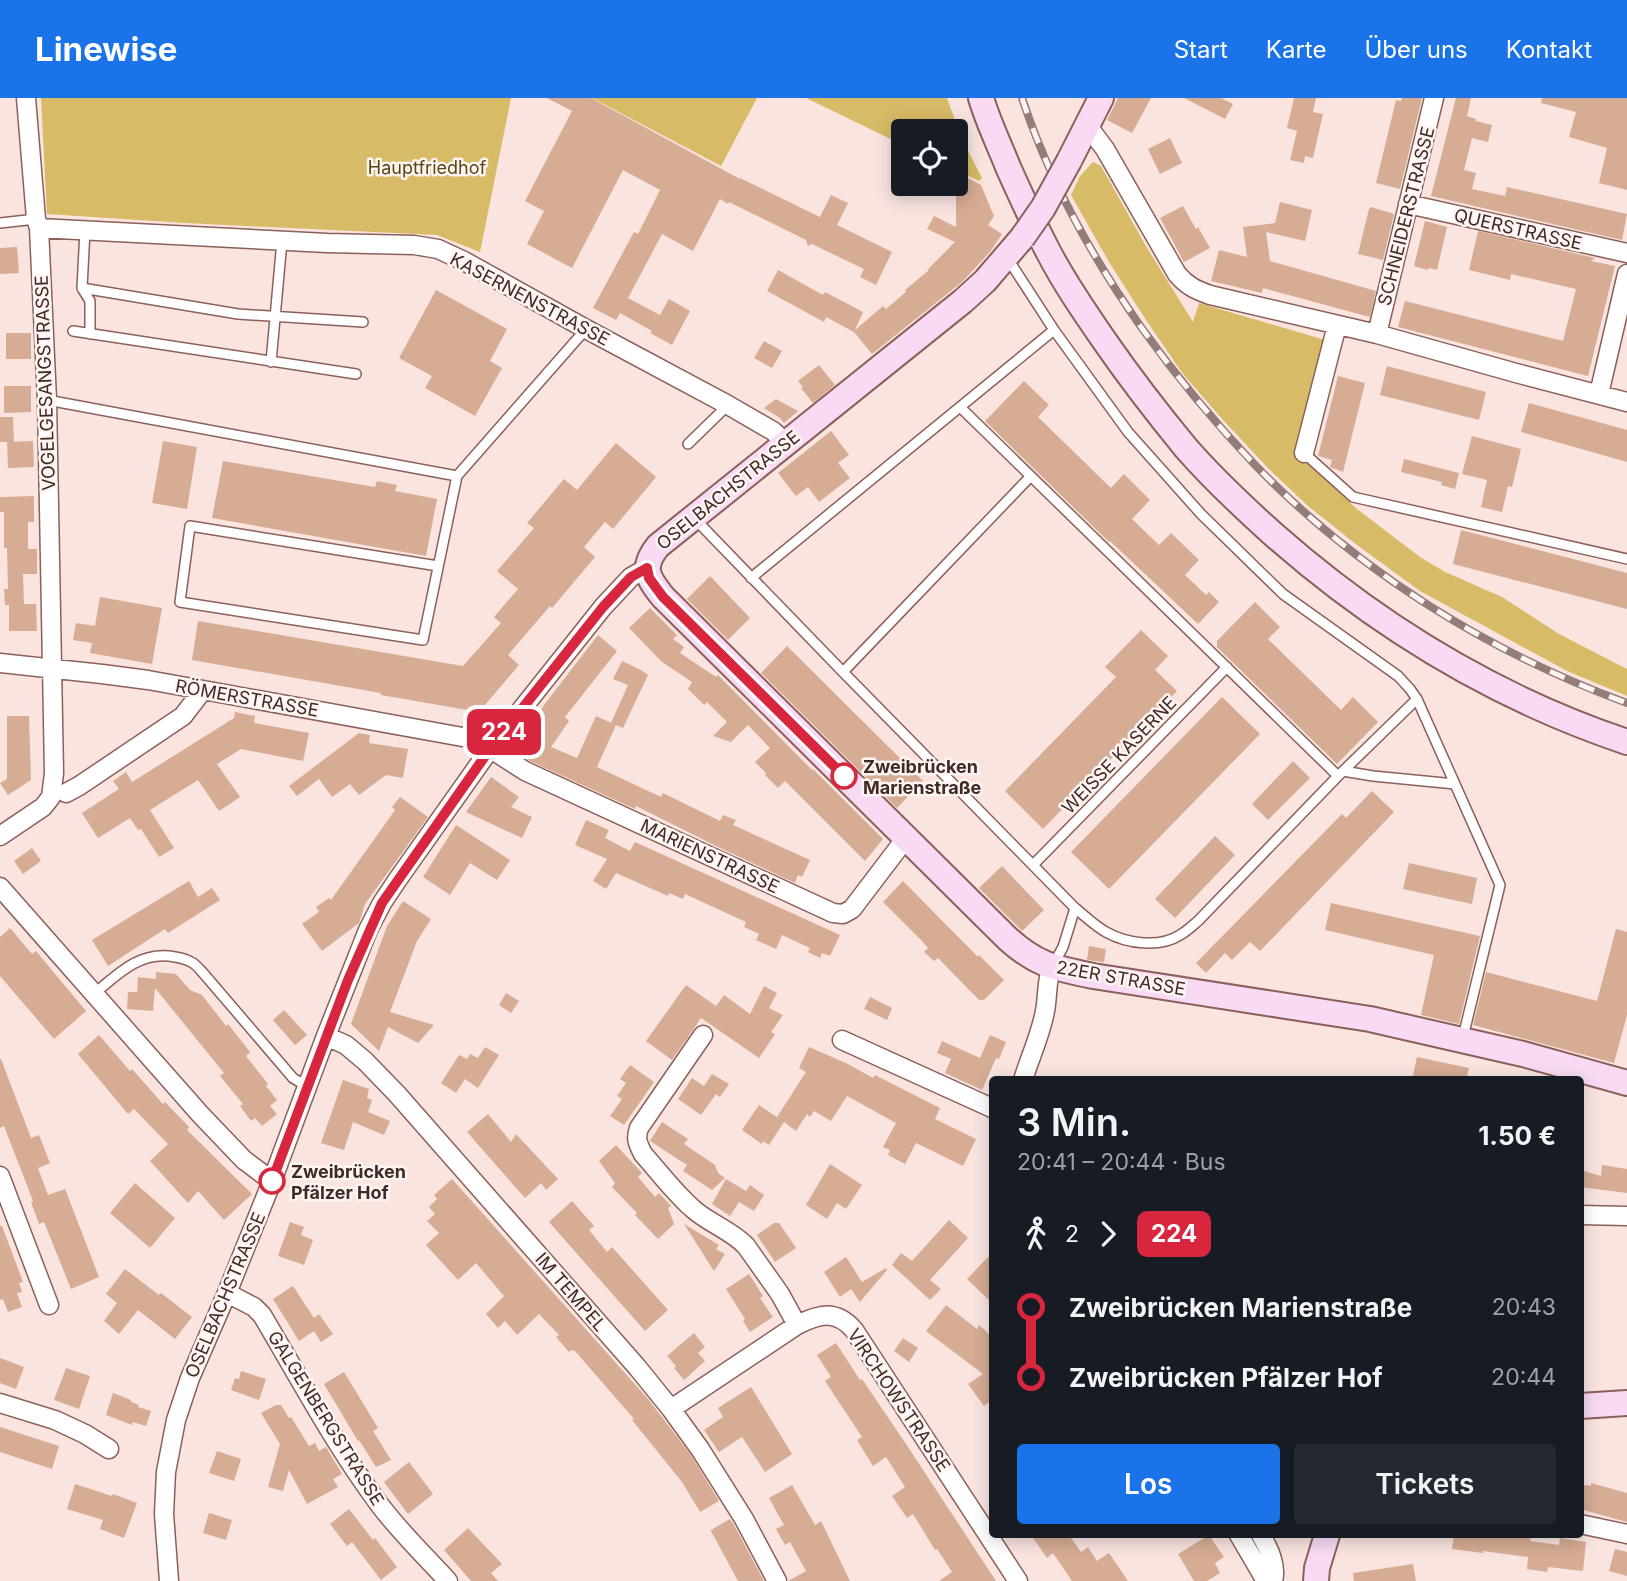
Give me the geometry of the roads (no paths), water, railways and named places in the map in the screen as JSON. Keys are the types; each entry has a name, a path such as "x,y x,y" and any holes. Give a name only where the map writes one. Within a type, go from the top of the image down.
{"street":[{"name":"VOGELGESANGSTRASSE","path":"0,836 37,811 51,797 54,773 47,400 38,223 26,98"},
{"path":"981,98 1022,198 1049,254 1080,305 1129,376 1187,449 1240,505 1302,559 1371,612 1429,650 1546,710 1627,743"},
{"name":"OSELBACHSTRASSE","path":"169,1581 164,1514 166,1472 176,1420 190,1378 272,1181 363,943 382,903 490,749 603,607 631,577 647,568 649,557 658,546 934,325 1007,258 1044,208 1101,98"},
{"name":"SCHNEIDERSTRASSE","path":"1377,334 1434,98"},
{"path":"1087,125 1105,149 1177,274 1193,288 1210,295 1377,334 1627,402"},
{"name":"QUERSTRASSE","path":"1408,204 1627,253"},
{"name":"KASERNENSTRASSE","path":"38,223 85,230 414,245 438,249 728,405 773,431 786,443"},
{"path":"1599,394 1627,274"},
{"path":"1304,453 1337,326"},
{"name":"22ER STRASSE","path":"647,568 649,578 663,597 1008,939 1035,960 1052,967 1093,976 1370,1018 1523,1054 1627,1083"},
{"name":"RÖMERSTRASSE","path":"0,663 102,674 203,690 468,738 490,749"},
{"path":"66,793 183,716 203,690"},
{"name":"MARIENSTRASSE","path":"490,749 525,771 833,913 843,914 852,909 906,838"},
{"path":"0,887 200,1114 244,1160 272,1181"},
{"path":"1024,1076 1046,1008 1048,975 1052,967"},
{"path":"703,1035 639,1128 636,1137 638,1145 691,1208 740,1239 780,1294 797,1325"},
{"name":"IM TEMPEL","path":"326,1037 346,1045 365,1060 637,1367 700,1449 777,1581"},
{"path":"842,1040 989,1107"},
{"path":"0,1176 49,1306"},
{"path":"1584,1215 1627,1216"},
{"name":"GALGENBERGSTRASSE","path":"227,1293 254,1307 262,1315 354,1469 381,1507 448,1581"},
{"name":"VIRCHOWSTRASSE","path":"671,1409 797,1325 821,1314 848,1322 989,1536"},
{"path":"0,1403 55,1420 109,1449"},
{"path":"1584,1406 1627,1403"},
{"path":"1584,1525 1627,1534"},
{"name":"VIRCHOWSTRASSE","path":"990,1538 1018,1581"},
{"path":"1241,1538 1266,1581"},
{"path":"1262,1538 1273,1562 1273,1581"},
{"path":"1316,1581 1326,1538"}],"lane":[{"path":"0,223 38,223"},
{"path":"85,230 82,288 90,301 90,334"},
{"path":"271,362 282,241"},
{"path":"1007,258 1054,330 1128,432 1201,514 1283,594 1398,676 1417,699 1500,885 1463,1040"},
{"path":"82,288 238,314 363,322"},
{"path":"438,566 190,526 180,602 423,640 457,476 586,329"},
{"path":"751,578 1054,330"},
{"path":"73,331 356,374"},
{"path":"47,400 457,476"},
{"path":"688,444 728,405"},
{"path":"960,407 1227,667 1341,773 1455,784"},
{"path":"1304,453 1353,497 1627,559"},
{"path":"843,672 1030,477"},
{"path":"693,517 1075,908 1105,932 1119,939 1157,943 1178,937 1198,921 1341,773 1417,699"},
{"name":"WEISSE KASERNE","path":"1033,865 1227,667"},
{"path":"1052,967 1069,932 1075,908"},
{"path":"95,993 124,969 147,957 165,955 191,962 293,1078 308,1087"}],"railway":[{"path":"1022,98 1045,159 1073,217 1106,273 1168,363 1210,416 1256,466 1338,540 1428,605 1526,660 1627,703"}],"place":[{"name":"Zweibrücken Marienstraße","path":"844,776"},
{"name":"Zweibrücken Pfälzer Hof","path":"272,1181"}],"park label":[{"name":"Hauptfriedhof","path":"427,167"}]}
